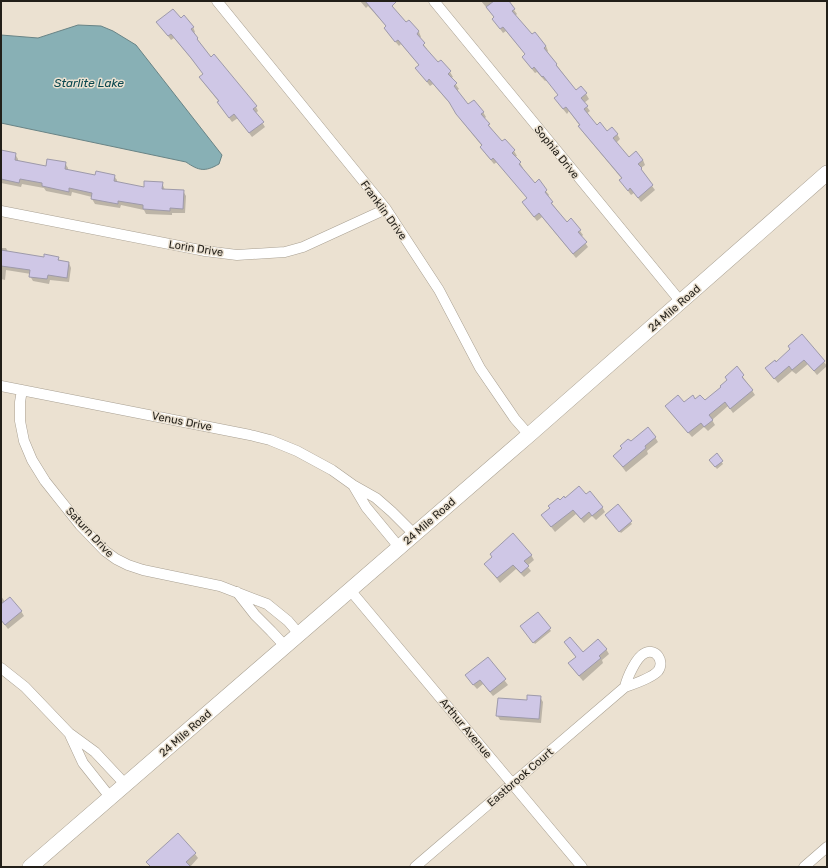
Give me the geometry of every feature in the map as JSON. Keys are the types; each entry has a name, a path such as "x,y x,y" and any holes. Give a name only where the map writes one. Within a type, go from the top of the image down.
{"street":[{"name":"Franklin Drive","path":"217,1 386,209 439,290 480,368 515,419 529,435"},
{"name":"Sophia Drive","path":"434,1 681,302"},
{"name":"24 Mile Road","path":"30,867 529,435 827,173"},
{"name":"Lorin Drive","path":"1,211 205,251 237,255 285,252 302,247 386,209"},
{"name":"Venus Drive","path":"1,386 270,440 297,451 332,470 353,485 376,498 398,517 414,534"},
{"name":"Saturn Drive","path":"22,390 20,402 20,421 24,441 32,460 45,481 80,525 105,551 116,559 143,570 220,586 267,604 288,621 299,634"},
{"name":"Venus Drive","path":"353,485 366,507 399,547"},
{"name":"Arthur Avenue","path":"350,590 582,867"},
{"path":"237,592 255,616 285,646"},
{"path":"1,668 25,687 70,733 96,752 125,784"},
{"name":"Eastbrook Court","path":"415,867 625,687"},
{"path":"70,733 83,763 110,797"},
{"path":"804,867 827,847"}],"water":[{"name":"Starlite Lake","path":"78,25 101,26 113,31 136,45 222,155 219,164 206,169 198,169 186,162 1,123 1,35 38,38"}],"building":[{"path":"365,1 397,1 392,6 406,22 409,20 419,31 417,34 425,43 423,45 438,62 441,60 451,71 448,74 457,83 454,86 468,104 474,100 484,112 481,114 490,124 488,125 502,141 505,139 515,150 512,153 521,162 519,164 535,183 539,179 547,190 545,192 553,202 551,203 567,222 571,218 581,230 578,232 587,242 573,254 539,213 534,217 522,202 527,198 493,158 491,160 480,147 482,145 456,114 449,102 429,79 427,82 415,68 419,65 398,40 395,42 384,28 386,26"},
{"path":"494,1 509,1 515,9 512,11 532,34 535,32 546,46 544,48 557,64 556,65 576,90 581,86 587,93 581,98 588,106 584,109 597,125 600,122 607,131 612,127 618,134 613,138 629,157 636,151 643,160 638,164 653,185 638,198 630,188 628,191 619,180 622,178 578,126 580,125 566,107 563,109 554,98 558,95 543,76 542,77 534,67 532,69 522,57 525,54 503,27 500,29 492,19 494,17 486,7"},
{"path":"173,9 181,18 184,15 194,27 191,29 198,38 197,39 211,57 214,54 257,106 253,109 264,122 249,133 234,114 229,118 217,102 219,101 199,77 203,74 191,58 171,34 168,36 156,22"},
{"path":"1,150 16,153 15,160 46,166 47,159 66,162 65,169 95,175 96,171 115,175 114,181 144,187 144,181 163,182 162,189 184,190 183,209 170,208 170,211 143,209 143,205 118,201 118,204 91,199 92,193 69,188 69,192 42,186 42,183 20,179 19,183 1,179"},
{"path":"1,250 44,257 44,254 59,257 58,260 69,262 67,278 48,275 47,279 29,277 30,270 1,266"},
{"path":"802,334 825,361 814,371 804,360 792,370 789,366 774,379 765,368 775,360 776,362 790,349 788,346"},
{"path":"737,366 744,375 742,377 753,390 730,409 725,402 709,415 713,420 704,427 701,423 688,433 665,406 678,395 684,402 693,395 695,399 700,395 705,400 721,387 720,386 727,380 725,377"},
{"path":"648,427 656,437 645,446 646,448 623,467 613,456 622,448 620,446 628,439 631,441"},
{"path":"717,453 723,461 715,467 709,460"},
{"path":"579,486 586,494 590,491 603,507 592,516 589,512 581,519 573,510 551,527 541,515 550,508 548,506 558,498 560,500 564,496 565,498"},
{"path":"618,504 632,521 619,532 605,515"},
{"path":"513,533 532,555 524,561 529,566 521,573 513,565 497,578 484,564 492,557 490,554"},
{"path":"10,597 22,611 5,625 1,620 1,604"},
{"path":"538,612 551,628 533,643 520,626"},
{"path":"570,637 583,652 598,639 607,649 599,656 601,658 579,676 568,663 576,657 564,642"},
{"path":"488,657 506,679 490,692 480,680 473,685 465,675"},
{"path":"527,695 541,696 539,719 496,716 498,698 527,700"},
{"path":"178,833 196,853 186,862 191,867 151,867 146,862"}]}
